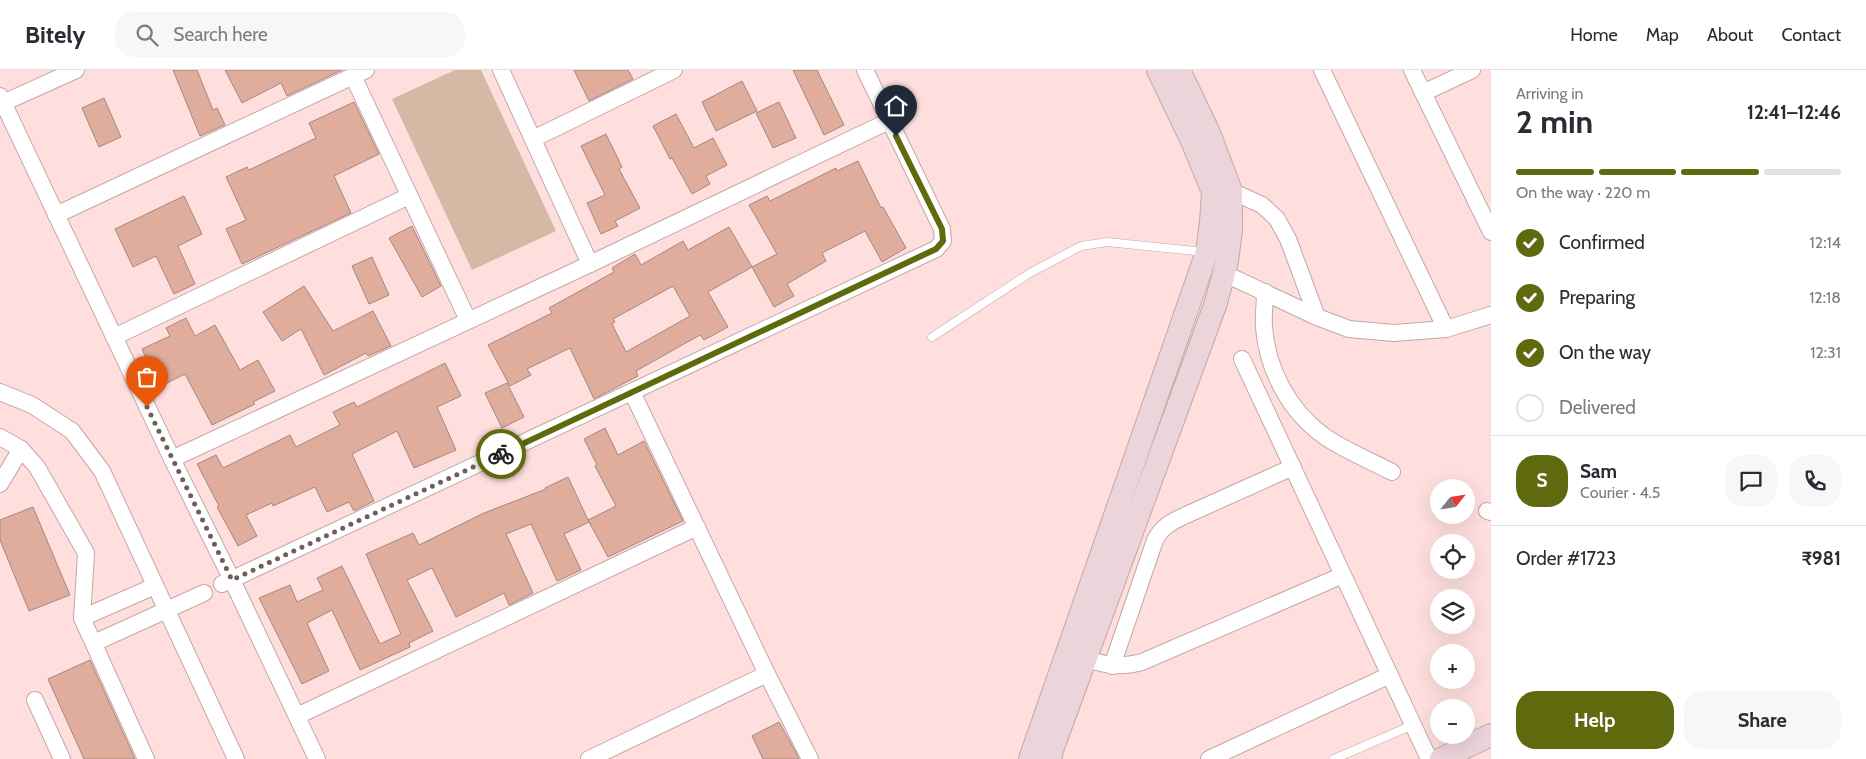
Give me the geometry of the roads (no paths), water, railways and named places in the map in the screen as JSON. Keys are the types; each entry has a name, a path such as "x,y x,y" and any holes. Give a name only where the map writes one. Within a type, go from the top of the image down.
{"street":[{"path":"76,70 2,99 172,459 227,582 297,716 317,759"},
{"path":"501,70 590,264"},
{"path":"533,138 674,70"},
{"path":"227,582 936,249 943,241 942,229 865,70"},
{"path":"1158,70 1192,141 1222,192 1262,205 1277,219 1288,239 1317,317"},
{"path":"1050,759 1216,303 1227,261 1231,231 1222,192 1215,147 1179,70"},
{"path":"1322,70 1446,329"},
{"path":"1412,70 1491,232"},
{"path":"1423,93 1472,70"},
{"path":"56,215 360,73 409,196 468,320"},
{"path":"172,459 590,264 889,121"},
{"path":"1030,759 1207,252 1211,222 1222,192"},
{"path":"114,337 409,196"},
{"path":"1223,273 1317,317 1349,329 1394,333 1446,329 1489,320"},
{"path":"1265,292 1264,327 1270,360 1283,391 1302,418 1324,436 1392,472"},
{"path":"1242,359 1429,759"},
{"path":"0,392 32,405 72,431 102,471 236,759"},
{"path":"632,392 767,674 810,759"},
{"path":"0,436 21,449 36,467 86,553 82,618 146,759"},
{"path":"0,484 21,449"},
{"path":"1112,666 1155,540 1161,530 1184,516 1293,467"},
{"path":"297,716 697,527"},
{"path":"1085,659 1112,666 1128,666 1142,662 1343,575"},
{"path":"82,618 155,586"},
{"path":"94,643 204,593"},
{"path":"589,759 767,674"},
{"path":"1209,759 1390,675"},
{"path":"35,700 62,759"},
{"path":"1441,759 1491,735"}],"lane":[{"path":"932,338 1030,274 1082,246 1107,242 1207,252"},
{"path":"1334,759 1413,725"}]}
